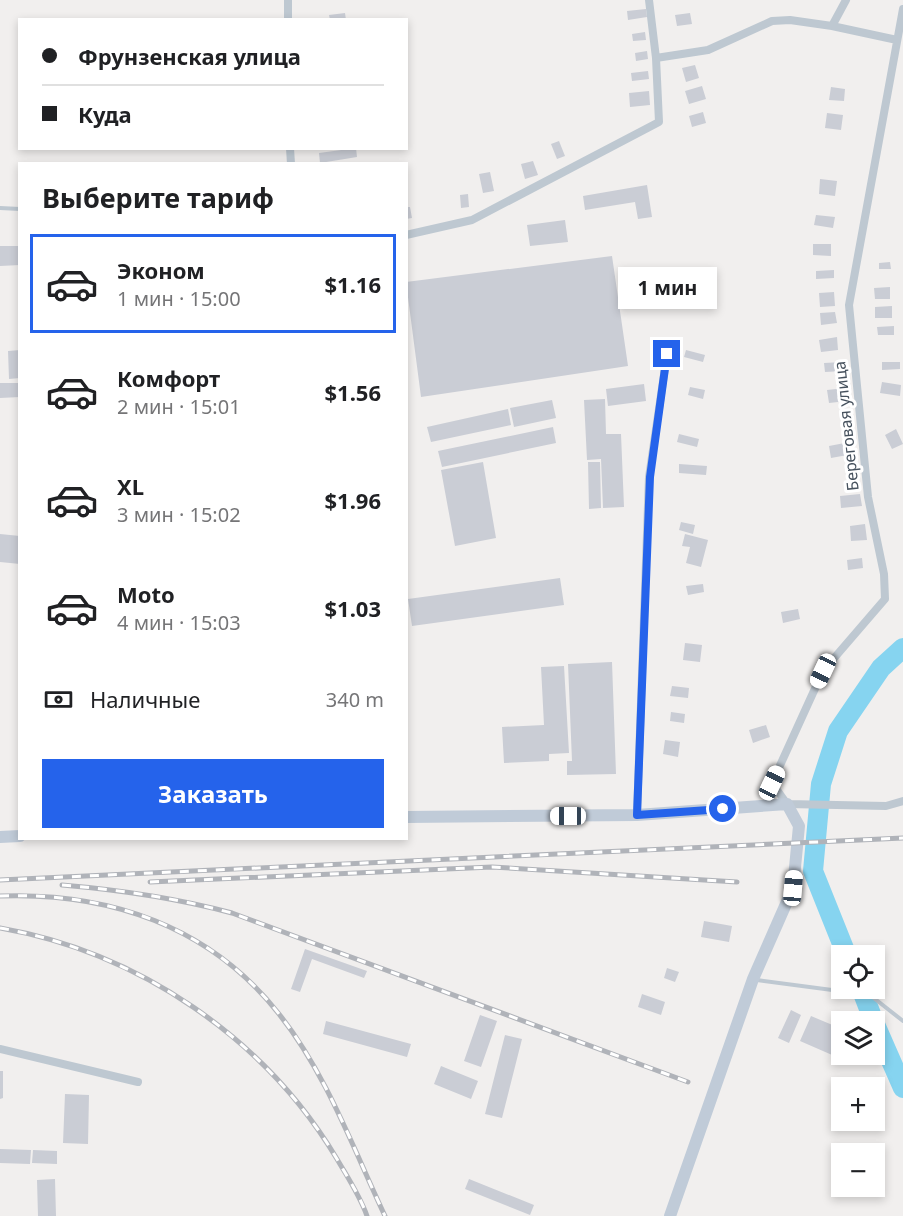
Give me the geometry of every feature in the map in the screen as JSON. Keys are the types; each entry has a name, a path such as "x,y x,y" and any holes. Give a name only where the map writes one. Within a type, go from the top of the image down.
{"street":[{"path":"288,0 288,18"},
{"path":"408,235 472,220 659,122 656,58 649,0"},
{"path":"831,26 846,0"},
{"name":"Береговая улица","path":"787,804 772,783 823,671 885,599 884,574 868,497 849,305 903,9"},
{"path":"656,58 708,50 772,21 790,20 831,26 897,40"},
{"path":"637,815 650,477 667,354"},
{"path":"408,818 637,815 787,804 886,806 903,801"},
{"path":"670,1216 753,979 793,888 799,826 787,804"},
{"path":"0,837 18,836"},
{"path":"0,1049 138,1082"}],"lane":[{"path":"0,208 18,209"},
{"path":"753,979 870,995 903,1021"}],"building":[{"path":"646,9 647,17 628,20 627,11"},
{"path":"345,13 346,18 330,18 329,15"},
{"path":"690,13 692,24 677,26 675,15"},
{"path":"645,32 646,40 633,41 632,34"},
{"path":"647,51 648,59 636,61 635,53"},
{"path":"695,65 699,78 686,82 682,68"},
{"path":"648,71 649,79 632,81 631,73"},
{"path":"702,86 706,99 689,104 685,91"},
{"path":"831,87 845,89 844,101 829,100"},
{"path":"649,91 650,105 630,107 629,93"},
{"path":"703,112 706,123 692,127 689,116"},
{"path":"827,113 843,115 841,130 825,128"},
{"path":"559,141 565,156 557,159 551,144"},
{"path":"356,150 357,157 320,162 319,153"},
{"path":"533,161 538,175 525,179 521,164"},
{"path":"490,172 494,191 483,193 479,174"},
{"path":"820,179 837,181 835,196 819,194"},
{"path":"647,185 652,217 638,219 635,202 585,210 583,196"},
{"path":"468,194 469,207 461,208 460,195"},
{"path":"408,207 410,207 412,218 408,219"},
{"path":"816,215 835,217 833,228 814,225"},
{"path":"565,220 568,242 530,246 527,225"},
{"path":"813,244 831,244 831,256 813,255"},
{"path":"0,246 18,246 18,265 0,266"},
{"path":"612,256 628,366 421,397 408,282"},
{"path":"890,262 891,269 879,269 879,263"},
{"path":"834,270 834,278 816,279 816,271"},
{"path":"890,287 890,299 875,299 874,288"},
{"path":"834,292 835,306 820,307 819,293"},
{"path":"892,306 892,318 875,318 875,307"},
{"path":"835,312 837,323 821,325 820,313"},
{"path":"894,326 894,335 878,335 877,327"},
{"path":"837,337 838,350 821,352 819,340"},
{"path":"18,350 18,378 9,379 8,351"},
{"path":"686,350 705,355 703,362 684,357"},
{"path":"843,362 843,371 825,372 824,363"},
{"path":"882,362 900,362 900,369 882,370"},
{"path":"882,382 901,385 900,396 880,393"},
{"path":"0,383 18,383 18,397 0,398"},
{"path":"644,384 646,401 608,406 606,389"},
{"path":"690,387 705,390 703,399 688,395"},
{"path":"846,388 847,401 829,403 827,390"},
{"path":"605,399 606,434 621,434 624,507 603,508 601,459 587,460 584,400"},
{"path":"552,400 556,418 514,427 510,408"},
{"path":"508,409 511,425 431,442 427,427"},
{"path":"553,427 556,443 442,467 438,451"},
{"path":"896,429 903,444 892,449 885,435"},
{"path":"679,434 699,439 697,447 677,442"},
{"path":"850,442 853,454 831,458 829,446"},
{"path":"483,462 496,538 455,546 441,470"},
{"path":"588,462 600,462 601,508 589,509"},
{"path":"679,464 707,466 706,475 679,473"},
{"path":"860,494 862,506 841,508 840,496"},
{"path":"681,522 695,525 693,534 679,530"},
{"path":"865,524 867,540 851,541 850,526"},
{"path":"0,534 18,536 18,564 0,562"},
{"path":"685,534 708,540 701,567 686,563 690,547 682,546"},
{"path":"862,558 863,568 848,570 847,560"},
{"path":"560,578 564,605 412,626 408,599"},
{"path":"703,584 704,592 688,595 686,586"},
{"path":"798,609 800,619 783,623 781,612"},
{"path":"685,643 702,645 700,662 683,660"},
{"path":"612,662 616,774 567,775 567,761 572,761 568,664"},
{"path":"564,666 569,753 549,754 549,761 504,763 502,727 544,725 541,667"},
{"path":"672,686 689,688 688,698 670,696"},
{"path":"671,712 685,714 684,723 670,721"},
{"path":"766,725 770,737 753,743 749,730"},
{"path":"665,740 680,742 678,757 663,754"},
{"path":"704,921 732,926 729,942 701,937"},
{"path":"305,949 367,971 364,978 312,959 300,992 291,989"},
{"path":"667,968 679,972 675,982 664,978"},
{"path":"642,994 665,1002 661,1015 638,1007"},
{"path":"791,1010 801,1015 789,1043 778,1038"},
{"path":"480,1015 497,1021 481,1067 464,1061"},
{"path":"811,1016 831,1024 831,1055 800,1041"},
{"path":"326,1021 411,1044 407,1057 323,1034"},
{"path":"505,1035 522,1039 502,1118 485,1114"},
{"path":"441,1066 478,1081 471,1099 434,1084"},
{"path":"0,1071 3,1071 3,1098 0,1099"},
{"path":"65,1094 89,1095 88,1144 63,1143"},
{"path":"0,1149 31,1150 30,1164 0,1163"},
{"path":"33,1150 57,1151 57,1164 32,1163"},
{"path":"55,1179 56,1216 38,1216 37,1180"},
{"path":"469,1179 534,1205 530,1215 465,1189"}],"waterway":[{"path":"843,945 813,871 821,784 838,731 881,668 903,648"},
{"path":"865,999 870,1011"},
{"path":"885,1047 903,1088"}],"railway":[{"path":"0,880 903,838"},
{"path":"150,882 492,867 737,882"},
{"path":"62,885 148,895 232,913 688,1082"},
{"path":"0,896 40,896 80,900 118,908 189,937 222,958 252,984 296,1037 338,1112 385,1216"},
{"path":"0,928 51,940 101,957 148,980 193,1007 235,1039 273,1075 308,1115 337,1159 367,1216"}],"route":[{"path":"667,354 650,477 637,815 723,809"}]}
